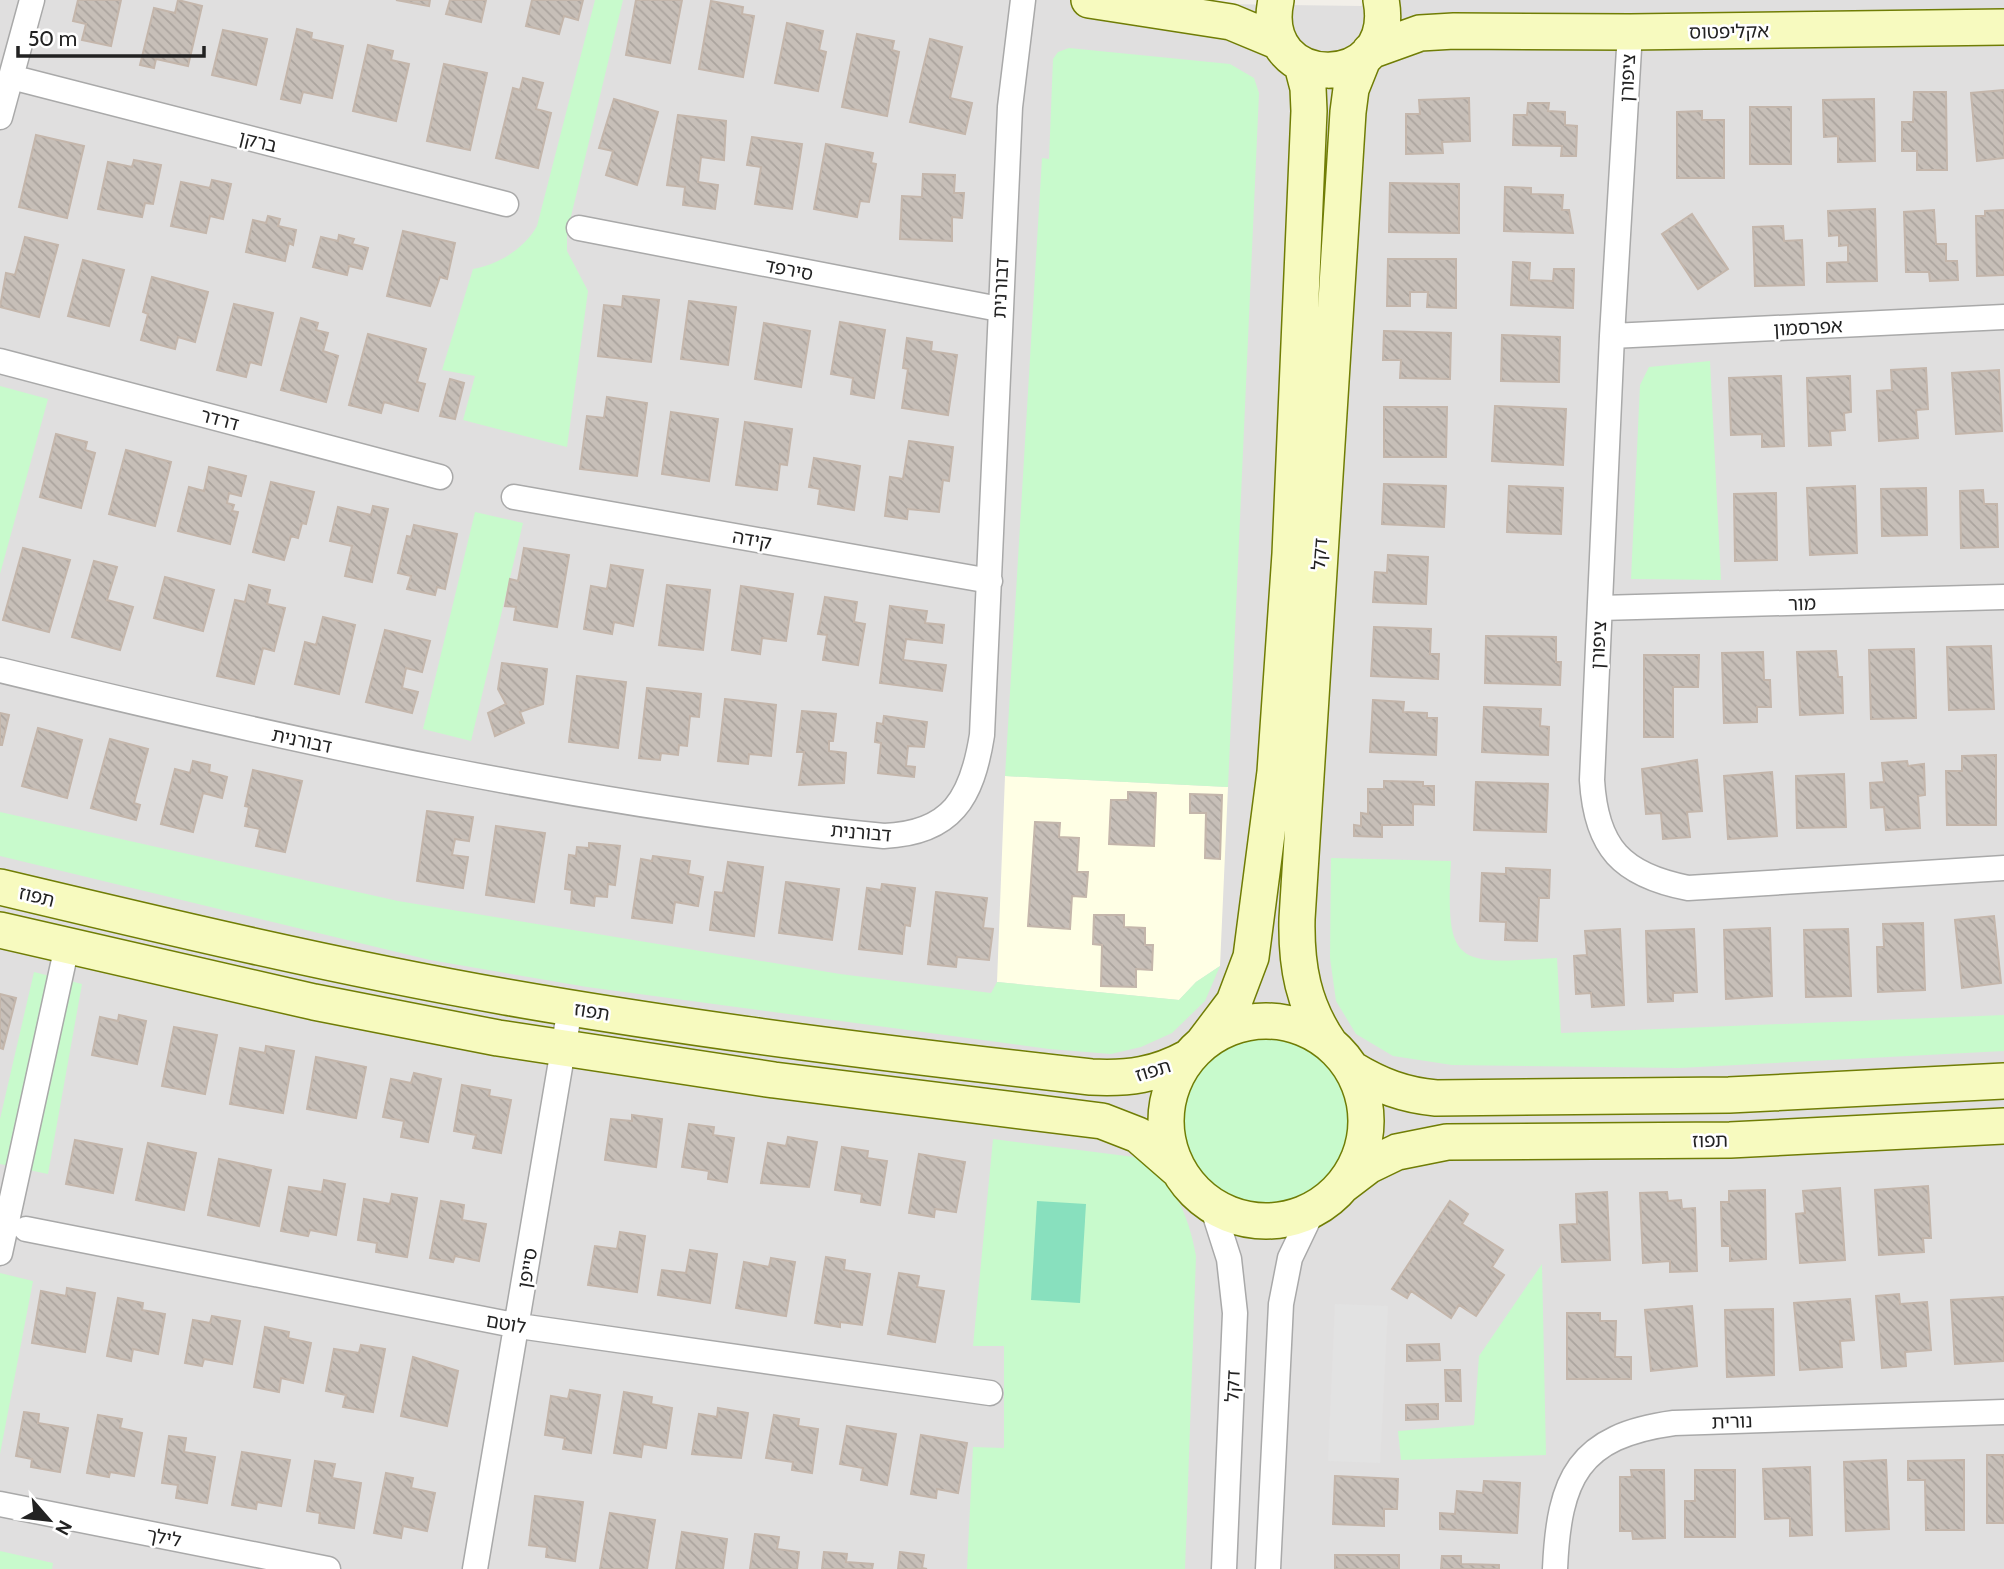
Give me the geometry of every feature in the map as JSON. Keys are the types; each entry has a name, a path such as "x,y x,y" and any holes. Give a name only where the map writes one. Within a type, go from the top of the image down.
{"street":[{"path":"0,117 32,0"},
{"name":"דבורנית","path":"0,670 252,729 506,780 760,821 874,835 911,835 933,827 950,815 972,779 982,735 1010,107 1023,0"},
{"path":"1089,0 1231,22 1291,53"},
{"path":"1186,13 1233,8 1256,0"},
{"name":"דקל","path":"1196,1050 1234,1002 1251,957 1275,772 1290,554 1309,111 1308,88 1273,22 1276,0"},
{"name":"דקל","path":"1341,1056 1312,1013 1302,985 1297,955 1297,919 1347,125 1351,89 1366,55 1381,32 1381,0"},
{"name":"אקליפטוס","path":"1381,0 1427,22 1454,31"},
{"name":"אקליפטוס","path":"1291,53 1334,71 1395,39 1420,33 2004,27"},
{"name":"ציפורן","path":"1630,32 1612,336 1594,802 1606,842 1619,859 1637,872 1679,886 1723,888 2004,868"},
{"name":"ברקן","path":"11,77 506,204"},
{"name":"סירפד","path":"579,229 999,309"},
{"name":"אפרסמון","path":"1612,336 2004,317"},
{"name":"דרדר","path":"0,361 440,477"},
{"name":"קידה","path":"514,497 990,581"},
{"name":"מור","path":"1600,608 2004,597"},
{"name":"תפוז","path":"0,887 310,958 570,1008 846,1048 1091,1077 1140,1077 1163,1072 1196,1050"},
{"path":"0,930 327,1005 564,1049 774,1080 1102,1121 1138,1135 1177,1169 1188,1185 1212,1206 1238,1218 1257,1222 1286,1220 1313,1210 1343,1185 1359,1159 1366,1130 1363,1091 1341,1056"},
{"path":"0,1253 67,946"},
{"name":"סייפן","path":"475,1569 570,1008"},
{"path":"1177,1169 1168,1142 1166,1112 1173,1083 1196,1050 1237,1025 1275,1021 1314,1032 1378,1086 1412,1095 1436,1097 1742,1095 2004,1081"},
{"name":"תפוז","path":"1343,1185 1368,1166 1397,1152 1447,1142 1730,1140 2004,1126"},
{"name":"דקל","path":"1212,1206 1230,1259 1235,1312 1224,1569"},
{"path":"1268,1569 1281,1304 1290,1258 1313,1210"},
{"name":"לוטם","path":"26,1229 517,1326 990,1393"},
{"name":"נורית","path":"1555,1569 1559,1516 1569,1484 1583,1461 1602,1444 1623,1433 1674,1423 2004,1412"},
{"name":"לילך","path":"0,1504 328,1569"}],"shaded area":[{"path":"0,0 1180,0 1224,4 1361,6 1372,0 2004,0 2004,1569 0,1569"},
{"path":"1005,776 1228,787 1220,966 1196,982 1179,1000 997,982"},
{"path":"1335,1304 1388,1306 1380,1463 1328,1461"}],"green space":[{"path":"595,0 623,0 567,233 567,251 588,291 567,447 463,420 475,376 442,370 473,269 510,254 525,242 537,226"},
{"path":"1069,48 1230,64 1254,78 1259,93 1228,787 1005,776 1042,158 1049,159 1053,59 1058,52"},
{"path":"1710,361 1721,580 1631,579 1640,385 1649,367"},
{"path":"0,386 48,399 0,574"},
{"path":"475,512 523,523 471,741 423,729"},
{"path":"0,812 398,901 840,974 991,993 997,982 1179,1000 1196,982 1220,966 1205,1001 1172,1033 1141,1047 1111,1054 1049,1049 587,987 430,960 0,856"},
{"path":"1331,858 1451,861 1451,922 1456,940 1464,952 1478,958 1557,958 1561,1033 2004,1015 2004,1051 1679,1068 1452,1065 1393,1056 1356,1034 1336,1001 1330,958"},
{"path":"34,972 82,984 48,1174 0,1164 0,1119"},
{"path":"1266,1030 1284,1031 1301,1037 1317,1045 1331,1057 1343,1071 1351,1087 1357,1104 1357,1140 1351,1157 1343,1173 1331,1187 1317,1199 1301,1207 1284,1213 1266,1214 1248,1213 1231,1207 1215,1199 1201,1187 1189,1173 1181,1157 1175,1140 1174,1122 1175,1104 1181,1087 1189,1071 1201,1057 1215,1045 1231,1037 1248,1031"},
{"path":"993,1139 1134,1157 1148,1165 1169,1186 1184,1212 1196,1256 1185,1569 967,1569 973,1447 1004,1448 1004,1346 973,1346"},
{"path":"1037,1201 1086,1204 1080,1303 1031,1300"},
{"path":"1542,1264 1546,1455 1401,1460 1398,1431 1474,1425 1479,1356"},
{"path":"0,1273 33,1281 0,1454"},
{"path":"0,1551 53,1563 52,1569 0,1569"}],"building":[{"path":"78,0 121,0 111,46 82,40 86,24 73,21"},
{"path":"178,0 202,6 188,66 156,59 154,68 140,65 154,8 175,13"},
{"path":"396,0 430,0 429,6"},
{"path":"450,0 486,0 481,22 446,14"},
{"path":"532,0 583,0 578,20 564,16 559,34 526,26"},
{"path":"636,0 682,0 670,63 626,55"},
{"path":"711,1 743,7 742,14 754,16 743,77 699,69"},
{"path":"787,23 823,31 819,50 826,52 818,91 775,83"},
{"path":"297,29 312,33 311,39 343,46 332,98 303,92 300,103 281,99"},
{"path":"223,30 267,39 256,85 212,75"},
{"path":"857,34 894,41 892,50 899,52 887,116 842,107"},
{"path":"930,39 962,47 950,98 972,103 965,134 910,122"},
{"path":"368,45 393,51 391,60 409,64 396,121 353,111"},
{"path":"444,64 487,73 470,150 427,141"},
{"path":"523,78 543,83 536,109 551,113 538,168 496,158 513,88 520,90"},
{"path":"2004,90 2004,158 1977,161 1971,93"},
{"path":"1914,92 1946,92 1947,170 1917,170 1917,151 1902,151 1902,122 1913,122"},
{"path":"1469,98 1470,141 1442,142 1443,153 1406,154 1406,114 1420,114 1419,100"},
{"path":"614,99 658,112 637,185 606,175 613,151 599,148"},
{"path":"1874,99 1875,161 1838,162 1838,136 1824,137 1823,100"},
{"path":"1528,103 1549,103 1548,111 1565,112 1565,125 1577,126 1576,156 1561,156 1562,146 1513,145 1514,115 1527,115"},
{"path":"1750,107 1791,107 1791,164 1750,164"},
{"path":"1702,111 1702,120 1724,120 1724,178 1677,178 1677,112"},
{"path":"678,115 726,121 724,160 701,157 698,182 718,185 715,209 683,205 685,187 667,185"},
{"path":"36,135 84,146 67,218 19,207"},
{"path":"752,137 802,144 792,209 755,204 761,167 747,165"},
{"path":"826,144 873,153 871,163 876,164 869,202 860,201 857,217 814,209"},
{"path":"134,160 161,165 153,204 145,203 142,217 98,209 108,162 132,167"},
{"path":"923,174 955,175 954,193 964,193 962,218 952,217 952,241 900,239 902,196 922,197"},
{"path":"212,180 231,184 223,219 210,216 206,233 171,226 181,182 210,188"},
{"path":"1390,183 1459,184 1459,233 1389,232"},
{"path":"1505,187 1531,188 1531,194 1563,195 1562,210 1569,210 1573,233 1504,231"},
{"path":"1875,209 1877,281 1827,282 1827,263 1848,262 1848,245 1839,246 1839,235 1829,236 1828,211"},
{"path":"1934,210 1936,244 1946,244 1946,261 1957,261 1958,280 1930,281 1929,272 1906,272 1904,212"},
{"path":"2004,210 2004,275 1977,276 1976,216 1985,216 1985,211"},
{"path":"1692,214 1728,269 1698,289 1662,234"},
{"path":"268,216 280,219 278,226 296,230 293,245 289,243 285,261 246,252 253,220 266,223"},
{"path":"1783,226 1784,241 1802,240 1804,285 1755,286 1753,227"},
{"path":"403,231 455,243 447,279 440,277 430,306 387,296"},
{"path":"339,235 354,239 352,244 368,248 362,269 349,266 347,275 313,267 321,237 338,241"},
{"path":"25,237 58,245 39,317 0,307 6,273 15,275"},
{"path":"1388,259 1456,259 1456,308 1427,307 1428,292 1410,292 1410,306 1387,306"},
{"path":"83,260 124,270 109,326 68,316"},
{"path":"1513,262 1530,263 1529,280 1553,281 1554,269 1574,269 1573,308 1511,305"},
{"path":"152,277 208,292 195,342 178,337 175,349 141,340 148,314 143,312"},
{"path":"623,296 659,300 651,362 598,356 604,305 622,307"},
{"path":"689,301 736,307 728,365 681,359"},
{"path":"234,304 273,313 261,365 250,362 246,377 217,370"},
{"path":"301,318 318,323 316,330 328,333 323,351 338,356 326,402 281,390"},
{"path":"840,322 885,330 874,398 851,394 853,378 831,374"},
{"path":"764,323 810,331 801,387 755,379"},
{"path":"1384,331 1451,333 1450,379 1400,378 1401,360 1383,360"},
{"path":"368,334 426,349 417,382 425,384 418,411 384,402 381,413 349,405"},
{"path":"1502,335 1560,337 1559,382 1501,381"},
{"path":"907,338 932,342 931,351 957,355 948,415 902,408 908,369 903,368"},
{"path":"1926,368 1928,409 1916,410 1918,438 1879,441 1877,391 1892,390 1891,370"},
{"path":"1999,370 2002,431 1956,434 1952,373"},
{"path":"1781,376 1784,446 1762,447 1762,434 1731,435 1729,378"},
{"path":"1850,376 1851,412 1844,413 1845,430 1830,431 1831,445 1809,446 1807,378"},
{"path":"450,379 464,383 455,419 440,416"},
{"path":"607,397 647,403 637,476 580,469 587,416 604,418"},
{"path":"1495,406 1566,409 1563,465 1492,461"},
{"path":"1384,407 1447,407 1446,457 1384,457"},
{"path":"671,412 718,419 709,481 662,474"},
{"path":"745,422 792,429 787,465 780,464 777,490 736,485"},
{"path":"56,434 87,442 85,450 95,453 81,508 40,497"},
{"path":"909,441 953,447 949,481 943,480 939,512 908,509 907,519 885,516 890,477 903,479"},
{"path":"126,450 171,462 155,526 109,514"},
{"path":"814,458 860,466 854,510 818,504 820,489 809,487"},
{"path":"209,467 246,476 241,496 229,493 227,503 234,505 232,511 238,512 230,544 178,531 189,487 204,491"},
{"path":"271,482 314,492 306,524 302,523 298,538 291,536 284,560 253,552"},
{"path":"1384,484 1446,486 1444,527 1382,524"},
{"path":"1509,486 1563,488 1561,534 1507,532"},
{"path":"1855,486 1857,553 1810,555 1807,488"},
{"path":"1926,488 1927,535 1882,536 1881,489"},
{"path":"1983,490 1984,504 1997,504 1998,547 1961,548 1960,491"},
{"path":"1776,493 1777,560 1735,561 1734,494"},
{"path":"373,506 388,509 372,582 345,576 352,546 330,541 338,507 371,515"},
{"path":"414,525 457,534 445,589 437,587 435,595 407,589 411,576 398,573 407,536 411,537"},
{"path":"23,548 70,560 49,632 3,620"},
{"path":"524,548 569,555 557,627 514,620 516,607 505,606 510,579 518,581"},
{"path":"1388,555 1428,557 1426,604 1373,602 1375,572 1387,573"},
{"path":"94,561 117,567 107,600 133,607 120,650 72,637"},
{"path":"611,565 643,570 633,626 614,622 612,634 584,629 591,586 607,589"},
{"path":"165,577 214,590 203,631 154,618"},
{"path":"249,585 270,590 267,604 285,608 274,651 263,648 254,684 217,676 235,600 245,602"},
{"path":"667,585 710,590 703,650 659,645"},
{"path":"741,586 793,594 786,641 762,638 760,654 732,650"},
{"path":"825,597 857,602 854,622 865,624 858,665 823,660 827,635 818,634"},
{"path":"890,606 927,611 925,623 944,625 942,643 906,639 903,660 946,665 942,691 880,683"},
{"path":"323,617 355,625 339,694 295,684 305,642 316,645"},
{"path":"1374,627 1431,629 1430,654 1439,654 1438,679 1371,676"},
{"path":"385,630 430,641 422,672 406,668 402,688 418,692 412,713 366,702"},
{"path":"1486,636 1556,637 1556,662 1561,662 1560,685 1485,683"},
{"path":"1991,646 1994,709 1949,710 1947,647"},
{"path":"1914,649 1916,718 1871,719 1869,650"},
{"path":"1836,651 1838,677 1842,677 1843,713 1800,715 1797,652"},
{"path":"1763,652 1764,680 1770,680 1771,707 1757,707 1757,722 1724,723 1722,653"},
{"path":"1644,655 1699,655 1698,687 1673,687 1673,737 1644,737"},
{"path":"502,663 547,669 543,704 520,712 524,723 495,736 488,713 506,704 498,689"},
{"path":"577,676 626,682 618,748 569,742"},
{"path":"647,688 701,694 699,717 690,716 687,746 679,745 678,755 661,753 660,760 639,758"},
{"path":"725,699 776,705 771,756 749,754 748,764 718,761"},
{"path":"1373,700 1404,702 1403,712 1427,713 1427,718 1437,718 1436,755 1370,752"},
{"path":"1484,707 1541,709 1540,726 1549,727 1548,755 1482,752"},
{"path":"802,711 836,714 829,751 846,753 844,783 799,785 804,752 797,752"},
{"path":"0,713 9,715 2,745 0,745"},
{"path":"884,716 927,722 924,747 908,746 906,766 915,767 914,777 878,773 881,743 875,742 877,723 883,724"},
{"path":"38,728 82,740 67,798 22,786"},
{"path":"110,739 148,749 134,803 140,805 136,820 91,808"},
{"path":"1996,755 1996,825 1947,825 1946,771 1962,771 1962,756"},
{"path":"1697,760 1702,811 1687,812 1690,837 1663,839 1661,813 1646,814 1642,769"},
{"path":"193,761 210,765 209,772 227,777 222,798 203,793 193,832 161,824 175,769 190,773"},
{"path":"1907,761 1908,766 1924,764 1925,795 1918,796 1920,828 1886,830 1884,807 1871,808 1870,783 1884,782 1882,763"},
{"path":"253,770 302,781 285,852 256,846 260,829 245,826 249,807 245,806"},
{"path":"1772,772 1777,836 1728,839 1724,776"},
{"path":"1844,774 1846,827 1797,828 1796,776"},
{"path":"1384,781 1423,782 1423,786 1434,786 1434,805 1413,804 1413,825 1382,825 1382,837 1354,836 1354,825 1361,826 1361,813 1368,814 1368,789 1384,789"},
{"path":"1476,782 1548,784 1546,832 1474,830"},
{"path":"1128,792 1156,793 1154,846 1109,844 1111,800 1128,800"},
{"path":"1190,794 1222,795 1220,859 1205,858 1206,813 1190,813"},
{"path":"427,811 473,817 469,841 455,839 452,855 468,857 463,888 417,881"},
{"path":"1035,822 1060,823 1059,837 1079,838 1077,872 1088,872 1086,897 1072,896 1070,929 1028,926"},
{"path":"496,826 545,833 534,902 486,895"},
{"path":"589,843 620,846 615,885 608,884 607,897 595,896 594,906 571,903 572,890 565,889 569,855 576,856 577,847 589,848"},
{"path":"653,856 690,861 688,874 703,877 698,906 675,902 672,923 632,918 641,859 652,861"},
{"path":"728,862 763,867 754,936 710,930 715,892 723,893"},
{"path":"1506,868 1550,870 1549,898 1539,898 1537,941 1505,940 1506,922 1480,921 1482,873 1506,874"},
{"path":"786,882 839,889 832,940 779,933"},
{"path":"882,884 915,888 910,926 905,925 902,954 859,949 867,888 881,890"},
{"path":"936,892 987,898 983,928 993,929 989,960 957,957 956,967 928,964"},
{"path":"1094,915 1124,915 1124,927 1145,928 1145,945 1153,945 1152,970 1136,969 1136,987 1101,986 1102,945 1093,944"},
{"path":"1994,916 2001,983 1962,988 1955,920"},
{"path":"1923,923 1925,990 1878,992 1877,947 1884,947 1883,924"},
{"path":"1770,928 1772,996 1726,999 1724,930"},
{"path":"1620,929 1624,1005 1592,1007 1591,993 1576,994 1574,956 1587,955 1585,931"},
{"path":"1694,929 1697,992 1673,993 1673,1001 1648,1002 1646,931"},
{"path":"1848,929 1851,996 1806,997 1804,930"},
{"path":"0,994 16,998 3,1049 0,1048"},
{"path":"119,1015 146,1021 137,1064 92,1055 100,1017 118,1021"},
{"path":"174,1027 217,1035 205,1094 162,1086"},
{"path":"266,1046 294,1051 283,1113 230,1104 240,1048 265,1053"},
{"path":"316,1057 366,1067 356,1118 307,1109"},
{"path":"414,1073 441,1079 428,1142 401,1137 404,1121 383,1117 391,1079 411,1083"},
{"path":"462,1085 490,1090 489,1096 511,1100 501,1153 473,1148 476,1135 454,1131"},
{"path":"632,1115 662,1119 656,1167 605,1160 611,1119 632,1121"},
{"path":"689,1124 714,1127 713,1135 734,1138 727,1182 708,1179 709,1171 682,1167"},
{"path":"788,1137 817,1142 809,1187 761,1183 768,1143 786,1146"},
{"path":"75,1140 122,1149 113,1193 66,1184"},
{"path":"148,1143 196,1153 184,1210 136,1200"},
{"path":"842,1147 868,1151 867,1158 887,1161 880,1205 861,1202 862,1194 835,1190"},
{"path":"919,1154 965,1162 956,1212 935,1209 934,1217 909,1213"},
{"path":"219,1159 271,1170 259,1226 208,1215"},
{"path":"324,1180 345,1184 336,1235 310,1230 308,1236 281,1231 289,1187 322,1192"},
{"path":"1928,1186 1931,1238 1923,1238 1924,1252 1879,1255 1875,1190"},
{"path":"1840,1188 1845,1260 1800,1263 1796,1214 1805,1213 1803,1191"},
{"path":"1765,1190 1766,1259 1730,1261 1730,1246 1722,1246 1721,1202 1729,1202 1729,1191"},
{"path":"1607,1192 1610,1260 1562,1262 1560,1225 1577,1224 1576,1194"},
{"path":"1667,1192 1668,1201 1681,1200 1682,1209 1695,1208 1697,1271 1670,1272 1670,1261 1643,1263 1640,1193"},
{"path":"392,1194 417,1198 407,1257 376,1252 377,1243 358,1240 364,1199 390,1204"},
{"path":"441,1201 464,1205 462,1220 486,1224 479,1261 455,1256 453,1262 430,1258"},
{"path":"1450,1201 1468,1214 1462,1224 1503,1250 1492,1267 1504,1275 1476,1316 1459,1305 1451,1318 1411,1291 1407,1298 1392,1289"},
{"path":"620,1232 645,1236 637,1292 588,1285 595,1246 617,1249"},
{"path":"690,1250 717,1254 710,1303 658,1295 662,1270 686,1273"},
{"path":"826,1257 845,1260 844,1270 870,1274 862,1325 840,1322 840,1327 815,1323"},
{"path":"771,1258 795,1262 786,1316 736,1308 744,1262 769,1267"},
{"path":"899,1273 919,1276 917,1287 944,1291 935,1342 888,1334"},
{"path":"67,1288 95,1293 85,1352 32,1343 41,1291 66,1296"},
{"path":"1899,1294 1900,1304 1927,1302 1931,1350 1905,1352 1906,1366 1882,1368 1876,1296"},
{"path":"2004,1297 2004,1361 1955,1364 1951,1300"},
{"path":"118,1298 143,1303 142,1310 165,1314 158,1354 133,1349 131,1361 107,1356"},
{"path":"1850,1299 1854,1340 1840,1341 1842,1367 1800,1370 1794,1303"},
{"path":"1692,1306 1697,1366 1651,1371 1645,1310"},
{"path":"1773,1309 1774,1375 1727,1377 1725,1310"},
{"path":"1567,1313 1600,1313 1600,1321 1616,1321 1615,1357 1631,1357 1631,1379 1567,1379"},
{"path":"212,1316 240,1321 232,1364 204,1359 202,1366 185,1363 193,1320 210,1323"},
{"path":"265,1327 289,1332 288,1338 311,1343 303,1383 281,1378 279,1392 254,1387"},
{"path":"1439,1344 1440,1360 1407,1361 1407,1345"},
{"path":"361,1345 385,1349 373,1412 343,1407 346,1395 326,1391 334,1349 359,1353"},
{"path":"413,1357 458,1371 447,1426 401,1416"},
{"path":"1445,1370 1460,1370 1461,1401 1446,1401"},
{"path":"570,1390 600,1395 591,1453 563,1449 565,1438 545,1435 551,1396 568,1399"},
{"path":"624,1392 652,1397 651,1404 672,1408 666,1448 643,1444 641,1457 614,1453"},
{"path":"1438,1404 1438,1419 1406,1420 1406,1405"},
{"path":"718,1408 748,1413 741,1458 692,1454 699,1414 717,1417"},
{"path":"24,1412 39,1414 38,1423 68,1428 60,1472 31,1467 32,1459 16,1456"},
{"path":"98,1415 122,1419 120,1428 142,1433 134,1476 110,1472 109,1477 87,1473"},
{"path":"774,1415 799,1419 798,1426 818,1429 812,1473 792,1470 793,1462 766,1458"},
{"path":"847,1426 896,1434 887,1485 861,1480 863,1468 840,1464"},
{"path":"921,1435 967,1443 958,1493 937,1489 936,1498 911,1494"},
{"path":"169,1436 186,1438 184,1452 215,1457 207,1503 176,1498 178,1485 162,1483"},
{"path":"242,1452 290,1460 281,1506 257,1502 256,1509 232,1505"},
{"path":"1987,1455 2004,1455 2004,1523 1987,1523"},
{"path":"1886,1460 1889,1529 1846,1531 1844,1462"},
{"path":"1964,1460 1964,1530 1926,1530 1925,1480 1908,1480 1908,1461"},
{"path":"315,1461 335,1464 332,1478 361,1483 354,1528 319,1523 320,1513 307,1511"},
{"path":"1810,1467 1812,1535 1790,1536 1790,1518 1765,1519 1763,1469"},
{"path":"1631,1470 1664,1470 1665,1538 1633,1539 1632,1531 1620,1531 1620,1477 1632,1477"},
{"path":"1695,1470 1735,1470 1735,1537 1685,1537 1685,1501 1695,1501"},
{"path":"386,1473 413,1478 411,1488 435,1493 427,1531 403,1526 401,1538 374,1533"},
{"path":"1335,1476 1398,1479 1397,1509 1384,1509 1384,1526 1333,1524"},
{"path":"1484,1481 1520,1483 1517,1533 1440,1529 1440,1513 1455,1514 1457,1491 1483,1493"},
{"path":"535,1496 583,1502 575,1561 546,1557 547,1547 529,1545"},
{"path":"610,1513 655,1520 647,1569 600,1569"},
{"path":"682,1532 727,1539 723,1569 676,1569"},
{"path":"755,1534 779,1537 777,1549 799,1552 797,1569 750,1569"},
{"path":"824,1552 847,1554 846,1562 873,1564 872,1569 822,1569"},
{"path":"900,1552 924,1555 922,1568 927,1569 898,1569"},
{"path":"1335,1555 1399,1555 1399,1569 1335,1569"},
{"path":"1442,1556 1461,1556 1461,1564 1499,1565 1499,1569 1441,1569"}]}
